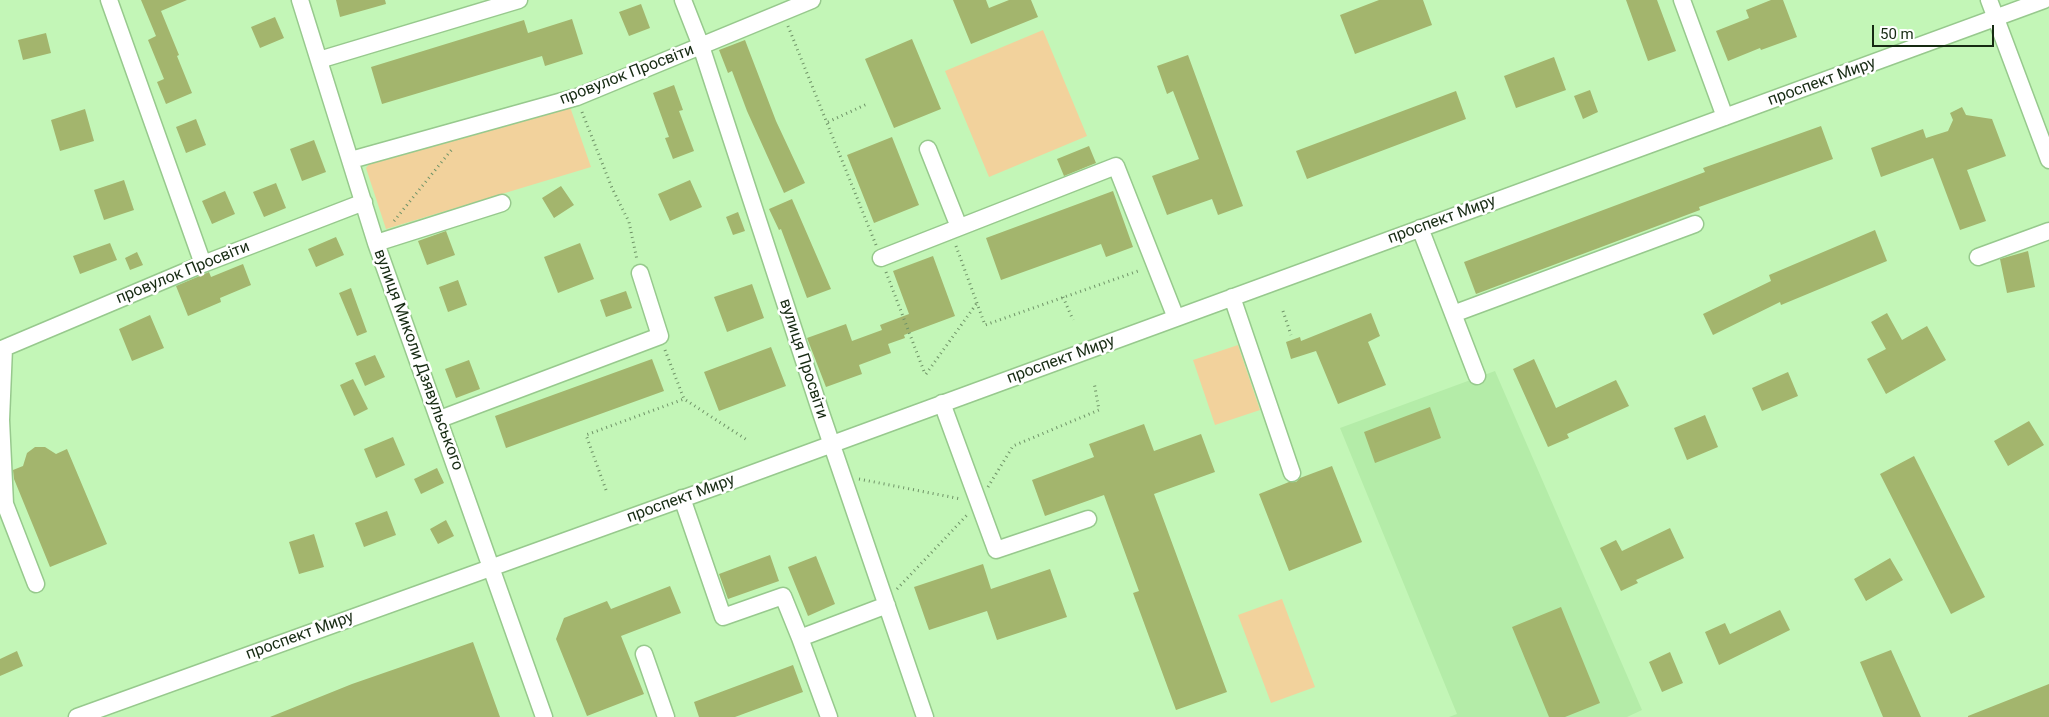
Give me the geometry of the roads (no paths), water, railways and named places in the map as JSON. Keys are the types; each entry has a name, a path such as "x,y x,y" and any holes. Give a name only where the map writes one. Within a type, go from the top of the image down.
{"street":[{"path":"109,0 203,264"},
{"name":"вулиця Миколи Дзявульського","path":"300,0 376,243 440,419 544,717"},
{"path":"318,60 518,0"},
{"name":"вулиця Просвіти","path":"683,0 701,46 831,443 925,717"},
{"name":"провулок Просвіти","path":"351,160 577,97 812,0"},
{"path":"1682,0 1725,118"},
{"path":"1989,0 2049,160"},
{"name":"проспект Миру","path":"77,717 1725,118 2044,0"},
{"path":"928,149 954,229"},
{"path":"881,258 1116,166 1176,318"},
{"name":"провулок Просвіти","path":"36,584 5,504 0,420 4,348 203,264 364,202"},
{"path":"376,243 502,203"},
{"path":"1453,314 1695,224"},
{"path":"1420,228 1477,376"},
{"path":"1978,257 2049,231"},
{"path":"440,419 660,336 640,273"},
{"path":"1232,297 1292,473"},
{"path":"942,403 996,550 1088,519"},
{"path":"682,498 722,617 784,596 829,717"},
{"path":"800,638 887,606"},
{"path":"644,654 666,717"}]}
